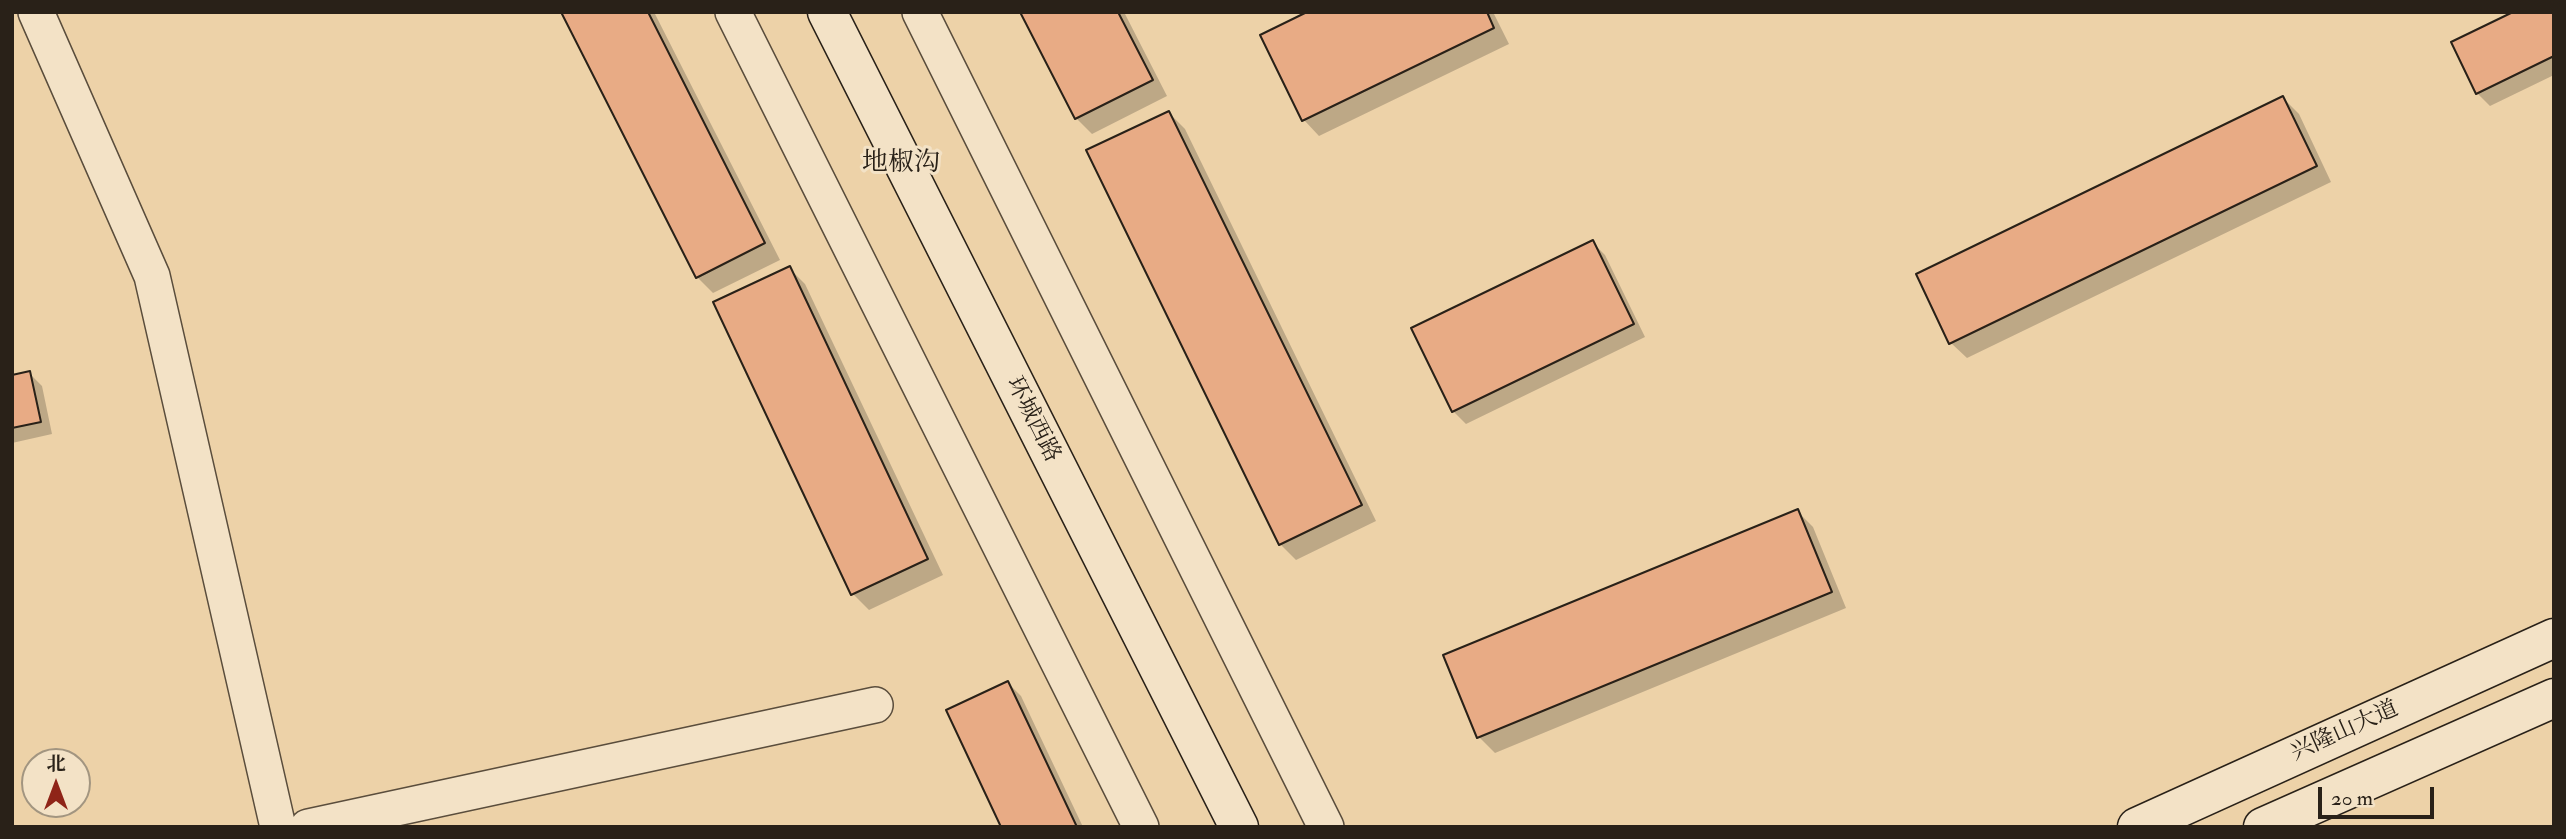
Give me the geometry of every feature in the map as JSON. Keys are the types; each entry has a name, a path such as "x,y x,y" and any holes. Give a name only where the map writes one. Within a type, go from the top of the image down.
{"main road":[{"name":"环城西路","path":"827,12 1239,827"},
{"name":"兴隆山大道","path":"2137,827 2554,638"},
{"path":"2263,827 2554,698"}],"street":[{"path":"36,12 152,276 278,827"},
{"path":"733,12 1141,827"},
{"path":"920,12 1326,827"},
{"path":"308,827 875,705"}],"building":[{"path":"561,12 648,12 765,243 696,278"},
{"path":"1020,12 1118,12 1153,80 1075,119"},
{"path":"1307,12 1487,12 1494,28 1302,121 1260,35"},
{"path":"2513,12 2554,12 2554,56 2476,94 2451,42"},
{"path":"2283,96 2317,166 1949,344 1916,274"},
{"path":"1169,111 1362,505 1279,545 1086,150"},
{"path":"1593,240 1634,324 1452,412 1411,328"},
{"path":"790,266 928,559 851,595 713,302"},
{"path":"30,371 41,422 12,428 12,375"},
{"path":"1798,509 1832,592 1477,738 1443,655"},
{"path":"1008,681 1077,827 1001,827 946,710"}],"district":[{"name":"地椒沟","path":"901,164"}]}
